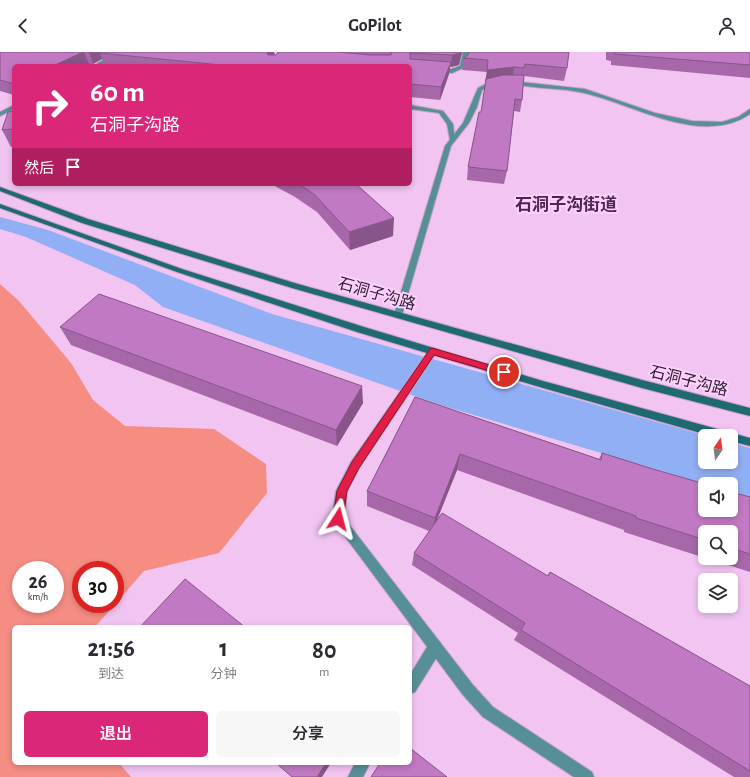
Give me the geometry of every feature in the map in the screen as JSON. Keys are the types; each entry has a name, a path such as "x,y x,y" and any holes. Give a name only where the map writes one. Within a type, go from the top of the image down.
{"main road":[{"name":"石洞子沟路","path":"0,189 93,223 295,286 642,384 750,412"},
{"path":"0,206 66,231 288,308 431,353 701,429"},
{"path":"738,439 750,442"}],"street":[{"path":"100,64 121,52"},
{"path":"412,68 452,71 462,67 466,52"},
{"path":"398,315 448,146 466,123 474,107 480,89 494,83 585,91 653,114 692,123 722,124 740,118 750,111"},
{"path":"412,107 441,112 450,124 453,140"},
{"path":"0,114 12,108"},
{"path":"431,353 355,465 342,491 338,519 468,690 488,712 587,777"},
{"path":"412,684 435,647"},
{"path":"354,777 362,765"}],"shaded area":[{"path":"0,284 19,301 71,363 93,400 125,426 214,429 266,464 267,493 219,553 144,571 124,594 124,561 72,561 72,613 107,613 97,625 12,625 12,765 121,765 131,777 0,777"}],"water":[{"path":"0,217 48,230 272,314 698,433 698,469 738,469 738,445 750,448 750,498 738,494 738,477 698,477 698,482 437,404 163,307 135,285 26,237 0,229"}],"building":[{"path":"0,52 83,52 57,64 12,64 12,83 0,80"},
{"path":"268,52 268,55 276,55 278,52 338,52 390,55 392,54 390,52 460,52 452,55 410,53 410,59 451,62 441,87 412,84 412,64 211,64 100,53"},
{"path":"469,52 569,52 567,68 525,64 524,68 514,67 487,70 488,60 464,58"},
{"path":"615,52 750,52 750,65 615,54"},
{"path":"503,75 524,75 522,100 515,99 507,171 468,167 479,112 481,112 486,79"},
{"path":"12,111 12,129 2,130 8,112"},
{"path":"302,186 358,186 394,218 349,232 315,195"},
{"path":"99,294 362,386 336,430 60,327"},
{"path":"415,397 601,460 602,453 698,482 698,517 738,517 738,494 750,497 750,554 738,550 738,525 698,525 698,538 636,518 636,516 460,454 435,518 367,491"},
{"path":"442,513 548,576 550,572 750,686 750,771 521,630 525,623 414,553"},
{"path":"185,579 242,625 142,625"},
{"path":"412,750 447,777 371,777 379,765 412,765"},
{"path":"278,765 325,765 317,777 292,777"}],"district":[{"name":"石洞子沟街道","path":"566,204"}],"route":[{"path":"338,519 342,491 355,465 432,351 504,372"}]}
